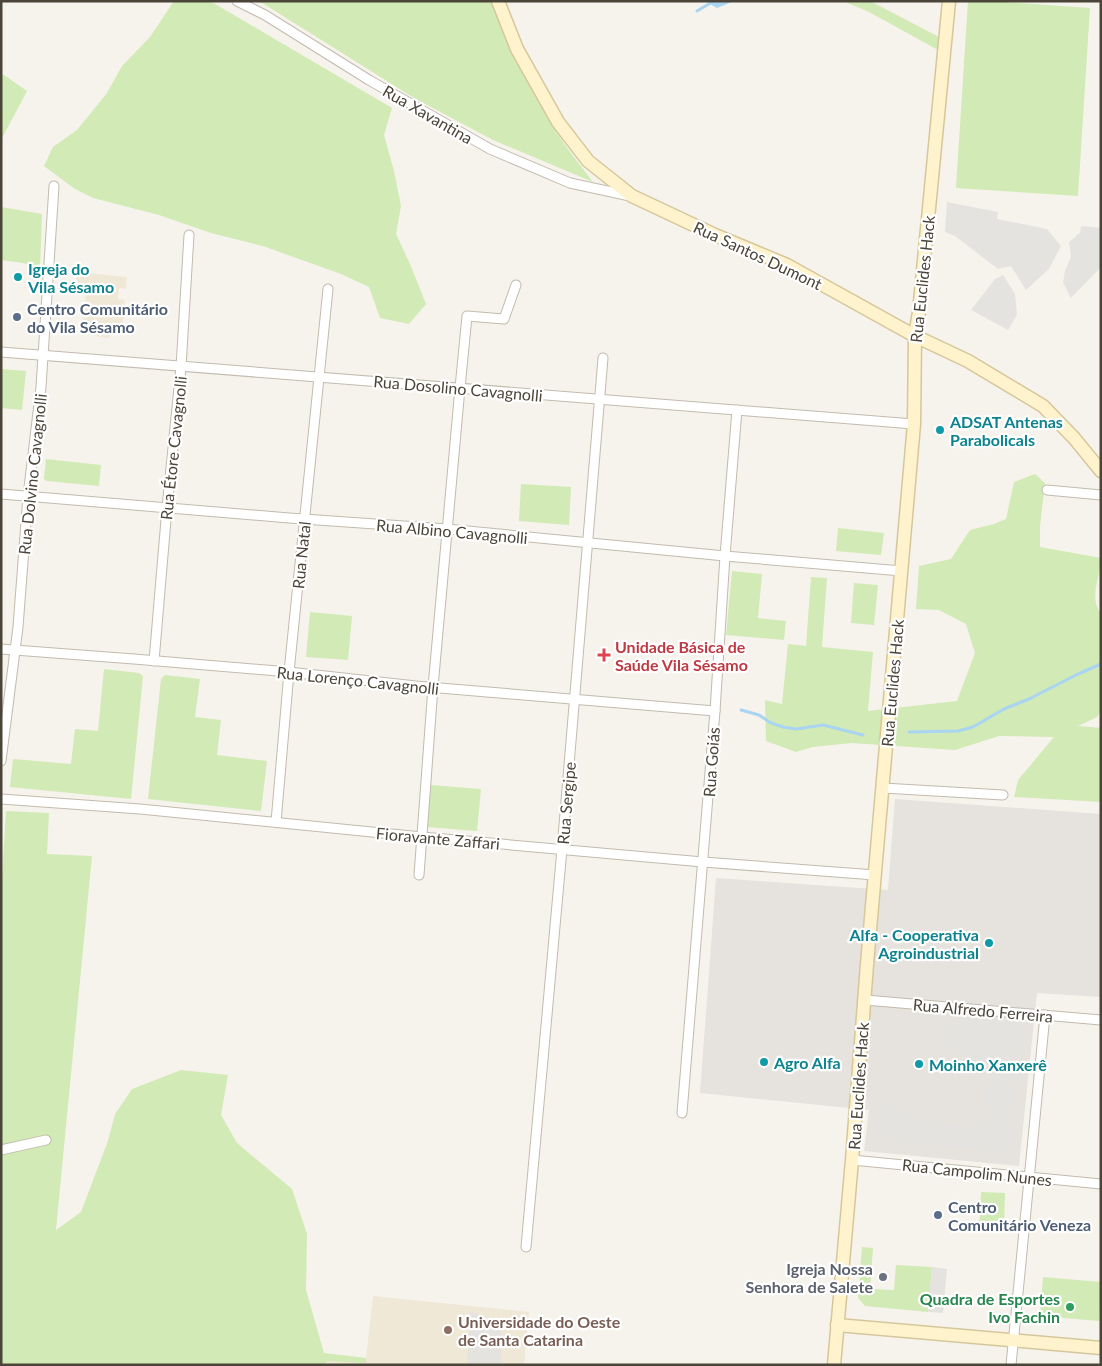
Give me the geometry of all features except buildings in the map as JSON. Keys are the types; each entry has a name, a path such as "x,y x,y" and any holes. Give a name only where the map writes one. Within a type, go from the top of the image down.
{"main road":[{"name":"Rua Santos Dumont","path":"498,1 517,49 558,122 588,161 632,196 715,235 787,265 915,336 968,361 1043,406 1074,438 1101,471"},
{"name":"Rua Euclides Hack","path":"834,1365 914,424 915,336 920,312 949,1"},
{"path":"837,1325 1101,1348"}],"street":[{"name":"Rua Xavantina","path":"237,1 265,15 369,80 490,149 570,183 632,196"},
{"name":"Rua Dolvino Cavagnolli","path":"1,761 18,627 28,496 44,356 54,186"},
{"name":"Rua Étore Cavagnolli","path":"154,661 181,367 189,235"},
{"path":"419,876 433,687 468,316 504,319 516,285"},
{"name":"Rua Natal","path":"276,822 289,672 328,289"},
{"name":"Rua Dosolino Cavagnolli","path":"1,352 914,424"},
{"name":"Rua Sergipe","path":"526,1247 575,699 603,358"},
{"name":"Rua Goiás","path":"682,1113 715,711 737,410"},
{"path":"1047,490 1101,495"},
{"name":"Rua Albino Cavagnolli","path":"1,494 447,529 902,571"},
{"name":"Rua Lorenço Cavagnolli","path":"1,649 289,672 433,687 715,711"},
{"path":"883,788 1003,796"},
{"name":"Fioravante Zaffari","path":"1,799 140,809 422,837 875,875"},
{"name":"Rua Alfredo Ferreira","path":"864,1000 1101,1020"},
{"path":"1010,1365 1045,1015"},
{"path":"1,1150 46,1140"},
{"name":"Rua Campolim Nunes","path":"852,1160 1101,1184"}],"shaded area":[{"path":"947,202 998,212 997,219 1047,229 1061,246 1049,269 1026,290 1011,266 998,269 955,236 945,232"},
{"path":"1081,226 1101,228 1101,267 1071,298 1063,283 1065,271 1071,257 1069,242 1080,233"},
{"path":"77,272 127,277 126,289 119,288 118,299 125,300 122,332 110,330 109,338 95,336 96,330 82,329 86,295 70,293 71,280 76,280"},
{"path":"1003,275 1015,294 1017,315 1008,330 971,310 995,279"},
{"path":"895,799 1101,814 1101,997 1037,993 1019,1166 864,1151 869,1110 700,1093 716,878 888,890"},
{"path":"949,1015 1023,1023 1010,1153 876,1140 880,1104 910,1107 909,1119 980,1126 986,1073 968,1056 945,1053"},
{"path":"932,1267 947,1269 943,1313 928,1312"},
{"name":"Universidade do Oeste de Santa Catarina","path":"373,1296 529,1312 524,1365 278,1365 280,1349 366,1358"},
{"path":"470,1311 502,1325 501,1365 467,1365"}],"green space":[{"path":"174,1 210,1 392,108 384,135 401,206 396,234 426,304 409,324 380,318 369,287 341,274 263,246 211,233 159,215 93,198 75,189 44,166 53,147 77,130 107,93 122,66 150,37"},
{"path":"259,1 493,1 512,52 531,88 552,126 593,182 493,140 414,98"},
{"path":"843,1 870,1 939,37 938,50 869,12"},
{"path":"968,1 1090,8 1078,196 956,188"},
{"path":"1,73 27,91 1,140"},
{"path":"1,207 42,214 40,268 1,260"},
{"path":"1,369 26,371 22,410 1,408"},
{"path":"46,459 101,465 99,486 47,481 44,479"},
{"path":"1035,474 1045,483 1040,526 1040,547 1101,558 1095,593 1097,607 1101,614 1101,711 1097,717 1078,726 1101,728 1101,802 1014,797 1018,780 1054,737 999,736 955,750 851,743 813,747 796,752 766,741 765,700 782,704 788,644 806,646 811,577 827,578 822,647 873,652 868,711 957,701 975,653 966,624 939,610 916,609 919,566 951,559 970,530 1006,519 1014,482"},
{"path":"521,484 571,487 569,525 519,521"},
{"path":"838,528 884,533 881,555 836,551"},
{"path":"732,571 762,574 758,618 786,621 784,640 726,635"},
{"path":"854,583 878,585 874,625 851,623"},
{"path":"310,612 352,616 348,660 306,657"},
{"path":"104,669 139,673 143,676 131,799 10,787 13,759 71,764 75,729 98,731"},
{"path":"165,675 200,679 195,717 221,720 217,755 267,761 261,811 148,799 161,679"},
{"path":"431,785 481,789 477,831 427,827"},
{"path":"6,811 49,813 47,854 92,856 56,1230 81,1212 108,1141 115,1114 132,1089 181,1070 228,1075 221,1115 237,1143 292,1189 307,1234 306,1290 324,1353 366,1358 366,1363 327,1361 325,1365 1,1365 1,894"},
{"path":"981,1192 1005,1193 1004,1229 979,1228"},
{"path":"862,1247 873,1248 870,1289 894,1290 896,1265 932,1267 928,1312 865,1306 858,1298"},
{"name":"Quadra de Esportes Ivo Fachin","path":"1043,1277 1101,1282 1099,1321 1040,1316"}],"water":[{"path":"705,1 734,1 717,8"}],"waterway":[{"path":"697,11 714,1"},
{"path":"909,732 958,731 973,727 1004,709 1101,664"},
{"path":"741,710 759,715 771,723 783,727 796,729 823,725 863,735"}],"place":[{"name":"Igreja do Vila Sésamo","path":"18,277"},
{"name":"Centro Comunitário do Vila Sésamo","path":"17,317"},
{"name":"ADSAT Antenas Parabolicals","path":"940,430"},
{"name":"Unidade Básica de Saúde Vila Sésamo","path":"604,655"},
{"name":"Alfa - Cooperativa Agroindustrial","path":"989,943"},
{"name":"Agro Alfa","path":"764,1062"},
{"name":"Moinho Xanxerê","path":"919,1064"},
{"name":"Centro Comunitário Veneza","path":"938,1215"},
{"name":"Igreja Nossa Senhora de Salete","path":"883,1277"},
{"name":"Quadra de Esportes Ivo Fachin","path":"1070,1307"},
{"name":"Universidade do Oeste de Santa Catarina","path":"448,1330"}]}
